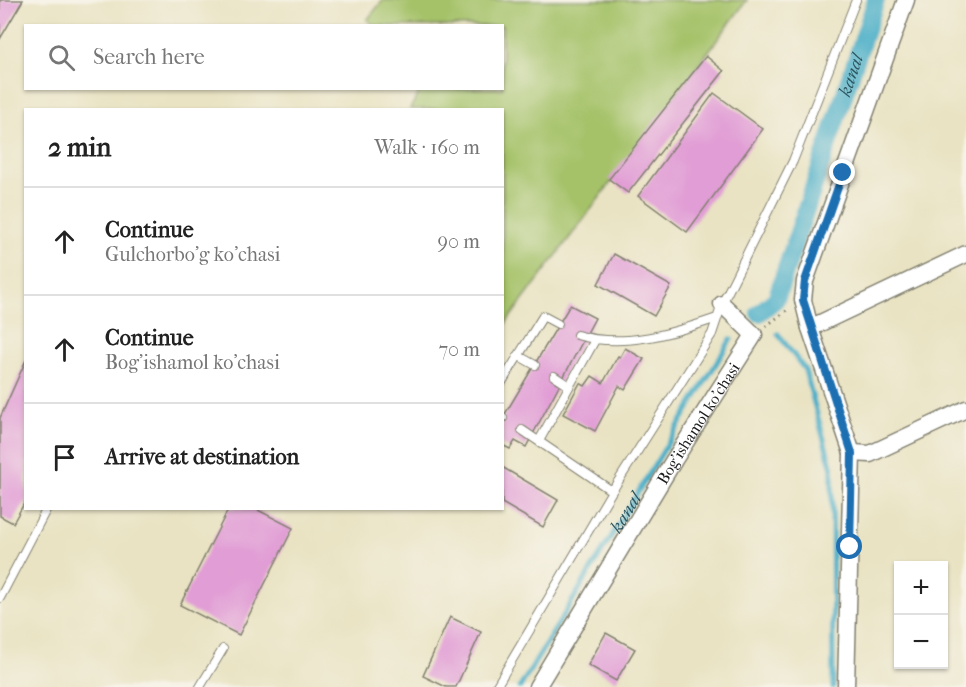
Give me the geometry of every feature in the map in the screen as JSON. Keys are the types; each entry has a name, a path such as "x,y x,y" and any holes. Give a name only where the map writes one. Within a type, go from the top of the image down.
{"street":[{"path":"846,687 852,453 810,328 803,300 805,281 906,0"},
{"path":"810,328 966,254"},
{"path":"719,311 754,335"},
{"name":"Bog'ishamol ko'chasi","path":"537,687 674,460 754,335"},
{"path":"852,453 870,454 966,409"}],"lane":[{"path":"496,687 612,491 712,334 719,311 793,161 856,0"},
{"path":"578,334 595,340 665,336 719,311"},
{"path":"504,379 543,316 558,324"},
{"path":"539,441 595,340"},
{"path":"519,356 535,365"},
{"path":"554,376 569,386"},
{"path":"522,430 612,491"},
{"path":"0,598 46,510"},
{"path":"200,687 223,649"}],"path":[{"path":"754,335 803,300"}],"green space":[{"path":"383,0 747,0 504,326 504,108 411,108 420,90 504,90 504,24 373,24 367,20"}],"building":[{"path":"0,0 23,0 0,39"},
{"path":"706,56 724,71 628,193 609,179"},
{"path":"714,93 763,129 687,232 638,196"},
{"path":"614,254 671,286 654,316 598,284"},
{"path":"570,305 595,318 526,447 515,441 510,449 504,446 504,416"},
{"path":"625,348 644,359 625,390 619,386 595,431 563,414 580,383 585,386 592,376 603,383"},
{"path":"24,364 24,504 13,523 0,516 0,418"},
{"path":"504,468 558,500 543,527 504,504"},
{"path":"228,510 258,510 293,528 239,635 180,605"},
{"path":"450,617 481,632 456,687 446,687 423,676"},
{"path":"606,633 635,649 616,681 588,665"}],"waterway":[{"name":"kanal","path":"759,313 776,299 876,0"},
{"name":"kanal","path":"778,334 805,370 832,469 833,687"},
{"name":"kanal","path":"520,687 731,339"}],"route":[{"path":"843,173 805,281 803,300 810,328 819,349 852,453 850,547"}]}
